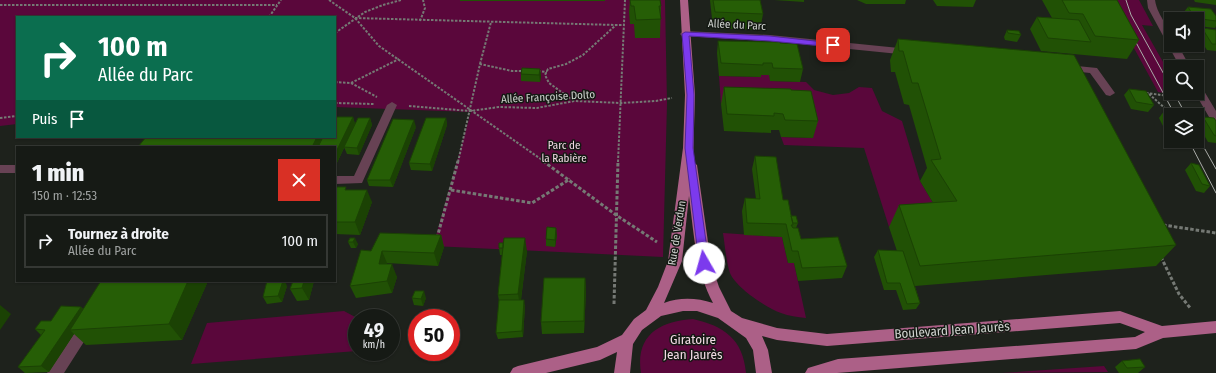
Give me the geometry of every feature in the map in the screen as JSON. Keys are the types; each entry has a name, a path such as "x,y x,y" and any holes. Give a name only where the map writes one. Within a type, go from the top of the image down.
{"main road":[{"name":"Rue de Verdun","path":"652,313 665,287 675,261 689,148 690,95 684,0"},
{"name":"Rue de Verdun","path":"689,148 704,263 712,288 725,313"},
{"path":"622,373 623,356 628,339 638,324 652,313 669,306 688,304 707,307 725,313 741,324 755,338 762,355 764,373"},
{"name":"Boulevard Jean Jaurès","path":"741,324 777,334 827,340 1120,317 1162,332"},
{"name":"Boulevard Jean Jaurès","path":"813,373 838,366 1054,351 1136,343 1162,332 1211,327"},
{"path":"518,373 600,353 628,339"}],"street":[{"path":"1151,0 1152,8 1164,29"},
{"name":"Allée du Parc","path":"685,34 770,38 919,53"},
{"path":"1054,67 1093,70 1110,93"},
{"path":"1204,100 1216,120"},
{"path":"336,180 358,180 392,104"},
{"path":"0,169 16,169"},
{"path":"55,373 96,314"}],"path":[{"path":"270,16 281,0"},
{"path":"329,0 355,18 379,46 570,180 616,215 659,243 659,248"},
{"path":"336,34 342,31 355,18 386,3 401,0"},
{"path":"420,21 425,8 423,0"},
{"path":"614,304 616,215 625,0"},
{"path":"0,5 277,5"},
{"path":"355,18 420,21 624,25"},
{"path":"436,243 451,190 480,64 492,22"},
{"path":"574,101 549,83 545,75 548,69 566,64 583,55 616,25"},
{"path":"351,83 399,59"},
{"path":"480,64 512,71 526,71"},
{"path":"533,71 547,72"},
{"path":"336,82 351,83 392,104"},
{"path":"1148,93 1165,108"},
{"name":"Allée Françoise Dolto","path":"336,103 392,104 470,111 499,107 537,108 574,101 621,103 656,101 690,95"},
{"path":"0,118 16,116"},
{"path":"451,190 532,203 570,180"},
{"path":"1158,224 1216,233"},
{"path":"1159,253 1179,294 1211,327"}],"green space":[{"name":"Parc de la Rabière","path":"0,0 665,0 667,103 663,257 433,246 471,112 336,107 336,16 16,16 16,124 0,126"},
{"path":"1112,0 1139,0 1153,26 1142,25 1164,64 1164,93 1158,92 1118,19"},
{"path":"761,75 769,75 771,81 806,82 814,90 833,95 849,93 859,87 872,88 882,111 902,121 920,181 945,223 889,227 864,148 784,145 781,137 813,138 759,105 721,104 719,76 761,77"},
{"path":"723,233 782,237 788,263 794,263 806,318 781,313 760,302 752,297 733,279 730,273"},
{"path":"344,311 348,313 348,352 191,364 207,323"},
{"name":"Giratoire Jean Jaurès","path":"693,319 723,330 730,336 741,351 746,373 641,373 640,360 642,349 646,340 652,333 660,327 670,323"},
{"path":"1104,366 1108,372 1002,373"}],"building":[{"path":"630,0 660,0 661,6 659,6 661,19 636,20 634,6 631,6"},
{"path":"713,0 760,0 763,14 715,12"},
{"path":"1062,0 1117,0 1139,40 1095,36 1083,14 1069,13"},
{"path":"1188,7 1211,9 1216,16 1216,21 1204,19 1204,12 1191,12"},
{"path":"1037,17 1079,20 1091,42 1048,38"},
{"path":"1204,28 1216,30 1216,44 1212,44 1204,31"},
{"path":"1007,30 1019,31 1021,35 1008,33"},
{"path":"898,39 1074,55 1176,245 920,266 899,205 957,201 931,160 941,159 918,83 912,83 903,51 899,51"},
{"path":"718,41 779,42 797,44 803,69 773,68 772,63 763,63 763,65 721,63"},
{"path":"522,68 540,69 539,75 521,74"},
{"path":"724,87 811,91 818,121 785,120 783,114 774,113 774,116 727,114"},
{"path":"1129,89 1146,91 1154,105 1136,102"},
{"path":"336,117 353,117 336,152 336,146 318,146 322,138 336,138"},
{"path":"1204,117 1214,118 1216,121 1216,136"},
{"path":"358,118 370,118 357,148 344,147"},
{"path":"426,118 446,118 430,164 409,163"},
{"path":"393,119 414,120 390,180 367,180"},
{"path":"145,138 316,138 312,146 139,146"},
{"path":"755,156 776,157 783,200 788,200 793,225 791,225 793,228 798,228 801,239 838,237 847,266 802,268 798,251 792,251 786,224 747,223 745,198 760,199"},
{"path":"1191,163 1199,165 1210,186 1202,184"},
{"path":"336,187 346,187 345,190 367,190 355,222 336,222"},
{"path":"791,216 796,216 798,223 793,223"},
{"path":"547,227 556,228 555,240 546,239"},
{"path":"380,233 441,235 434,253 382,251 379,264 392,264 387,281 350,286 361,250 371,251"},
{"path":"350,238 355,238 353,242 348,242"},
{"path":"504,238 525,238 518,294 498,295"},
{"path":"499,243 503,243 503,248 499,248"},
{"path":"878,250 903,251 920,303 907,304 900,283 887,283"},
{"path":"544,278 585,278 584,321 541,322"},
{"path":"100,282 188,282 169,324 70,330"},
{"path":"267,282 283,282 278,296 263,297"},
{"path":"293,282 304,282 302,288 290,289"},
{"path":"415,291 424,291 421,299 412,298"},
{"path":"499,300 524,300 522,331 496,333"},
{"path":"61,306 81,307 41,366 18,367 45,330 35,329 41,321 51,321"},
{"path":"1140,359 1145,367 1127,368 1122,361"}],"tram line":[{"path":"1126,0 1131,15 1164,74"},
{"path":"1132,35 1171,108"},
{"path":"1178,100 1182,108"},
{"path":"1193,148 1216,193"},
{"path":"1204,148 1216,169"}],"route":[{"path":"704,263 689,148 690,95 685,34 770,38 833,45"}]}
